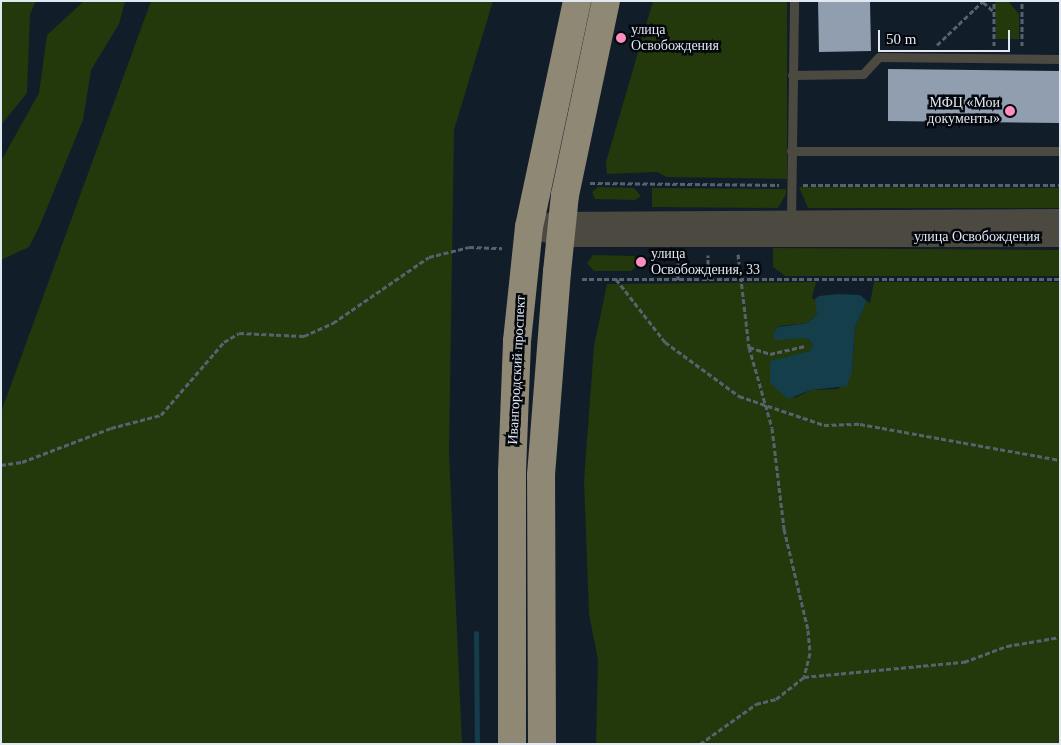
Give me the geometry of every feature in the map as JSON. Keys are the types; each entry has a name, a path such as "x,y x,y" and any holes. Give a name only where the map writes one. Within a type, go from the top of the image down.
{"highway":[{"name":"Ивангородский проспект","path":"512,744 514,406 529,227 576,1"},
{"path":"542,744 541,475 560,228 606,1"}],"street":[{"name":"улица Освобождения","path":"560,228 791,217 1060,218"},
{"name":"улица Освобождения","path":"529,227 792,236 1060,237"}],"lane":[{"path":"792,236 791,151 794,1"},
{"path":"792,75 863,74 879,57 1060,59"},
{"path":"791,151 1060,151"}],"path":[{"path":"924,58 983,1 994,12"},
{"path":"994,1 994,58"},
{"path":"1022,1 1022,59"},
{"path":"582,182 1060,185"},
{"path":"1,465 22,462 111,428 161,415 224,342 238,333 304,336 333,323 429,257 469,247 502,248"},
{"path":"678,254 678,280"},
{"path":"708,254 708,280"},
{"path":"738,254 738,280 749,347 768,406 779,461 784,530 808,630 810,653 804,677"},
{"path":"582,279 1060,279"},
{"path":"616,279 665,342 740,396 824,425 860,424 1060,460"},
{"path":"749,347 770,354 806,346"},
{"path":"700,744 756,704 776,699 804,677 964,662 1007,646 1060,636"}],"green space":[{"path":"1,1 36,1 30,14 27,93 1,125"},
{"path":"84,1 125,2 119,24 91,70 83,120 40,225 29,247 1,260 1,161 39,93 47,35"},
{"path":"151,1 493,1 454,130 449,452 462,744 1,744 1,412"},
{"path":"653,1 787,1 787,179 667,177 657,172 607,174 606,162"},
{"path":"995,1 1008,1 1019,14 1019,39 996,39"},
{"path":"598,187 634,188 641,196 635,200 595,199 592,192"},
{"path":"799,187 1060,188 1060,208 808,208"},
{"path":"652,188 786,189 786,194 778,208 652,207"},
{"path":"773,248 1060,250 1060,276 785,276 773,267"},
{"path":"593,255 634,256 639,264 631,271 594,271 587,263"},
{"path":"816,282 812,298 818,302 817,314 808,323 779,326 773,333 780,338 807,338 813,345 810,351 777,361 795,398 811,390 838,389 852,371 855,327 867,301 870,303 874,282 1060,282 1060,744 596,744 598,660 589,614 584,480 594,346 607,284"}],"water":[{"path":"839,294 860,295 867,301 855,327 852,371 847,386 811,390 788,399 770,383 770,361 810,351 813,345 807,338 775,340 773,333 778,327 808,323 817,314 815,299 819,296"}],"building":[{"path":"818,1 870,1 871,51 819,52"},
{"path":"888,69 1060,71 1060,123 888,121"}],"waterway":[{"path":"476,633 477,744"}],"place":[{"name":"улица Освобождения","path":"621,38"},
{"name":"МФЦ «Мои документы»","path":"1010,111"},
{"name":"улица Освобождения, 33","path":"641,262"}]}
